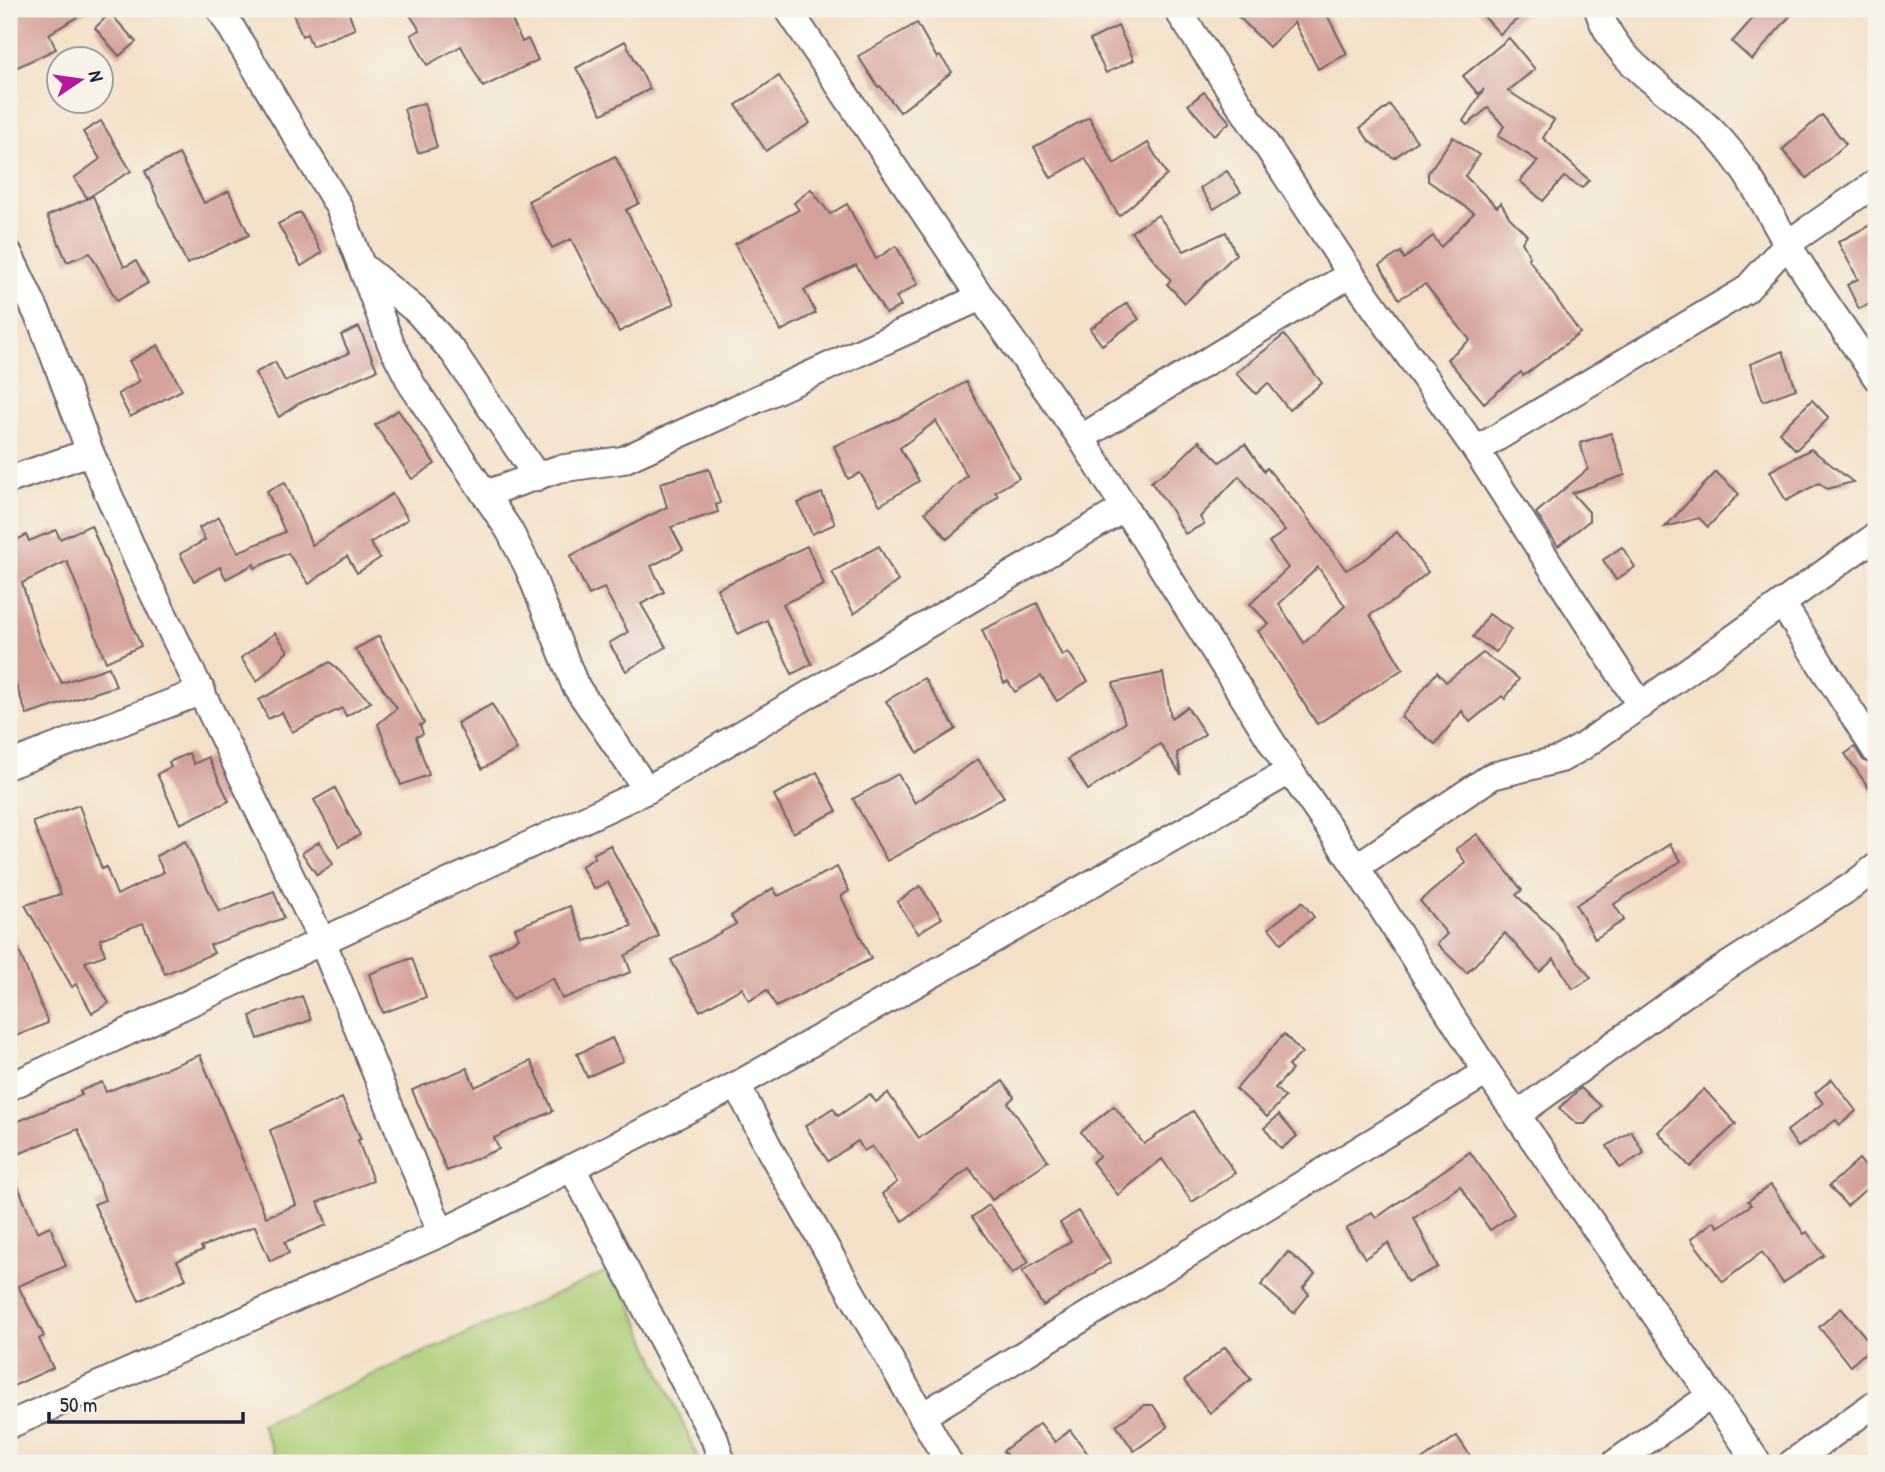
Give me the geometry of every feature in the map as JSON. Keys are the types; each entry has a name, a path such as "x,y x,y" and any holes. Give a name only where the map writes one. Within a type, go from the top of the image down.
{"street":[{"path":"220,9 339,207 391,344 412,386 509,530 528,567 575,685 647,790"},
{"path":"788,9 981,297 1081,438 1123,509 1290,771 1356,867 1487,1072 1758,1463"},
{"path":"1177,9 1351,274 1476,450 1641,706"},
{"path":"1598,9 1604,28 1620,52 1713,131 1733,154 1758,190 1787,244 1876,377"},
{"path":"1476,450 1746,290 1787,244 1876,183"},
{"path":"9,254 43,327 90,452 139,564 323,943 441,1233"},
{"path":"360,264 418,312 454,354 537,477"},
{"path":"1081,438 1351,274"},
{"path":"485,494 558,469 622,460 981,297"},
{"path":"9,480 90,452"},
{"path":"9,1087 647,790 1123,509"},
{"path":"1356,867 1492,776 1562,759 1641,706 1876,536"},
{"path":"1783,605 1876,751"},
{"path":"9,765 202,691"},
{"path":"9,1424 441,1233 737,1085 1290,771"},
{"path":"1518,1114 1688,991 1852,886 1876,867"},
{"path":"922,1416 1487,1072"},
{"path":"737,1085 771,1152 949,1463"},
{"path":"572,1168 715,1440 722,1463"},
{"path":"1615,1463 1710,1396"},
{"path":"1792,1463 1876,1403"}],"green space":[{"path":"615,1268 700,1463 278,1463 261,1424"}],"building":[{"path":"9,9 91,9 49,34 55,46 46,46 46,54 9,71"},
{"path":"291,9 347,9 355,29 312,46 307,34 302,36"},
{"path":"406,9 507,9 522,42 528,39 538,60 483,87 461,46 427,65 411,35 420,30"},
{"path":"1231,9 1324,9 1347,54 1318,69 1294,22 1269,47"},
{"path":"1477,9 1529,9 1500,34"},
{"path":"1761,9 1796,9 1752,60 1732,42"},
{"path":"110,13 136,42 119,56 116,46 110,46 95,28"},
{"path":"917,23 937,58 940,56 952,72 900,112 880,86 878,87 858,56"},
{"path":"1118,26 1134,60 1106,73 1090,40"},
{"path":"1509,38 1535,69 1508,91 1554,120 1543,138 1589,180 1582,188 1564,177 1543,201 1520,181 1538,161 1498,136 1504,126 1488,108 1467,125 1463,121 1484,89 1478,94 1463,76"},
{"path":"625,41 650,89 602,114 576,68"},
{"path":"779,76 810,123 766,151 736,105"},
{"path":"1204,92 1230,122 1214,135 1188,105"},
{"path":"424,103 437,147 418,153 404,109"},
{"path":"1390,105 1417,141 1394,158 1370,142 1360,128"},
{"path":"1822,115 1846,144 1807,178 1782,150"},
{"path":"1089,117 1114,164 1148,143 1167,175 1119,216 1085,158 1051,178 1034,147"},
{"path":"101,121 131,171 87,198 74,178 100,159 83,132"},
{"path":"1453,137 1479,155 1465,176 1497,207 1501,203 1509,217 1527,235 1522,242 1530,257 1528,258 1580,333 1523,376 1521,372 1484,403 1447,359 1470,340 1425,284 1399,299 1380,265 1401,252 1404,259 1433,236 1441,247 1474,213 1428,181 1428,173"},
{"path":"179,154 204,203 229,191 249,235 187,264 145,171"},
{"path":"615,156 639,203 626,210 674,304 619,332 571,239 552,248 528,201"},
{"path":"1227,171 1241,192 1214,209 1200,188"},
{"path":"811,189 830,214 847,204 876,259 896,246 918,284 896,297 901,306 886,314 856,265 804,290 816,313 781,331 735,244 799,210 794,203"},
{"path":"93,196 124,267 136,261 148,283 117,301 90,253 67,262 47,216"},
{"path":"300,212 322,253 301,266 278,224"},
{"path":"1158,215 1184,251 1226,232 1236,254 1185,303 1167,284 1171,280 1131,232"},
{"path":"1876,222 1876,313 1871,303 1859,309 1847,285 1858,279 1838,242"},
{"path":"1127,303 1139,319 1102,345 1090,329"},
{"path":"359,327 377,370 298,404 279,417 255,373 275,362 285,381 349,353 341,335"},
{"path":"1284,335 1322,383 1289,410 1268,383 1256,394 1236,373"},
{"path":"158,345 182,390 130,417 118,394 140,381 129,361"},
{"path":"1783,351 1796,389 1763,401 1750,364"},
{"path":"966,382 1019,478 995,492 998,496 947,539 925,512 967,476 936,421 900,448 919,481 880,505 860,473 848,479 834,446 916,410"},
{"path":"1812,400 1829,418 1796,450 1779,432"},
{"path":"398,410 435,464 412,479 375,425"},
{"path":"1611,433 1625,475 1572,493 1589,512 1589,521 1558,546 1536,513 1588,469 1580,443"},
{"path":"1199,441 1220,462 1245,444 1264,471 1267,468 1301,509 1346,570 1368,557 1397,532 1428,572 1395,600 1370,615 1403,669 1317,724 1258,631 1269,624 1250,604 1288,568 1269,542 1285,531 1239,476 1200,517 1204,524 1185,534 1151,482 1176,464","holes":["1318,567 1345,606 1304,643 1279,604"]},
{"path":"1811,449 1853,482 1827,489 1819,483 1786,501 1770,471"},
{"path":"709,469 720,503 716,505 718,512 671,527 683,550 651,566 664,592 641,604 666,647 626,671 609,643 628,632 604,588 589,595 570,556 667,507 660,483"},
{"path":"1716,472 1739,494 1708,527 1699,518 1665,527"},
{"path":"285,482 312,545 392,494 408,519 370,543 380,558 357,573 347,556 309,584 288,553 255,568 254,564 226,579 220,567 194,581 180,554 205,540 199,528 219,517 238,552 285,532 267,491"},
{"path":"822,493 835,524 812,534 798,503"},
{"path":"91,525 141,646 106,662 67,561 22,583 40,642 62,683 109,667 116,686 27,715 9,666 9,544 26,535 29,541 56,530 60,539"},
{"path":"807,546 824,585 783,604 812,664 792,674 767,620 738,634 717,589"},
{"path":"879,546 898,581 854,614 832,572"},
{"path":"1622,547 1635,567 1616,580 1603,560"},
{"path":"1037,603 1062,656 1068,652 1088,681 1057,701 1041,676 1015,692 1008,681 1004,683 982,630"},
{"path":"1489,614 1511,629 1496,652 1473,637"},
{"path":"275,633 288,651 257,682 241,658"},
{"path":"379,636 424,723 420,725 423,734 416,737 429,775 401,785 378,724 397,708 355,649"},
{"path":"1483,653 1519,679 1505,699 1502,696 1470,722 1462,711 1435,744 1401,717 1437,672 1446,682"},
{"path":"330,662 371,702 346,716 342,708 292,732 282,712 268,719 259,700"},
{"path":"1163,673 1171,718 1187,707 1205,734 1177,753 1181,775 1160,744 1088,790 1068,759 1125,723 1113,683"},
{"path":"924,678 956,729 918,753 886,701"},
{"path":"492,704 517,750 482,769 457,723"},
{"path":"1855,747 1863,760 1876,767 1876,798 1845,754"},
{"path":"189,753 194,764 208,757 229,801 180,824 157,774 171,767 169,762"},
{"path":"978,759 1004,797 887,861 853,799 898,774 915,803"},
{"path":"817,772 837,811 793,833 774,795"},
{"path":"335,788 360,835 339,846 314,800"},
{"path":"79,805 102,869 106,867 117,895 164,872 156,856 185,841 219,912 274,891 284,918 210,945 214,953 165,974 143,923 100,939 105,955 85,962 109,1003 92,1013 76,984 72,987 25,905 61,894 33,822"},
{"path":"1477,834 1522,890 1516,895 1553,929 1591,978 1573,989 1554,959 1540,972 1505,933 1467,973 1437,944 1447,934 1420,901 1466,863 1456,849"},
{"path":"319,842 333,864 317,875 302,853"},
{"path":"1670,844 1681,861 1614,904 1624,920 1595,939 1576,905"},
{"path":"610,845 659,936 625,956 631,972 562,999 553,978 512,999 489,954 519,938 515,928 570,906 585,941 632,926 608,882 594,889 581,866 595,858 593,854"},
{"path":"837,867 849,891 841,896 871,959 776,1007 767,990 749,1001 742,988 700,1011 671,960 736,924 731,916 773,888 778,896"},
{"path":"920,886 942,918 918,933 897,902"},
{"path":"1302,902 1314,917 1281,943 1269,928"},
{"path":"9,929 48,1023 9,1039"},
{"path":"412,958 426,997 383,1013 369,974"},
{"path":"302,996 311,1020 258,1039 250,1016"},
{"path":"1284,1034 1302,1053 1288,1066 1292,1070 1275,1088 1285,1097 1267,1117 1236,1089"},
{"path":"612,1038 623,1061 587,1077 577,1054"},
{"path":"200,1055 266,1217 296,1205 270,1130 342,1098 361,1139 358,1140 373,1181 318,1202 327,1225 285,1242 289,1253 270,1261 255,1226 201,1247 203,1250 177,1261 186,1279 139,1301 94,1204 105,1200 78,1129 9,1158 9,1125 82,1095 80,1091 102,1082 106,1092"},
{"path":"531,1061 553,1111 494,1138 499,1149 447,1171 412,1090 467,1068 475,1087"},
{"path":"1832,1079 1856,1111 1840,1125 1836,1120 1798,1147 1787,1131 1823,1103 1815,1093"},
{"path":"1003,1081 1014,1097 1008,1103 1048,1161 992,1200 969,1168 903,1221 882,1194 897,1182 872,1146 864,1151 858,1141 828,1161 805,1126 833,1108 838,1116 870,1094 876,1102 888,1093 919,1138"},
{"path":"1581,1088 1601,1106 1585,1124 1577,1124 1559,1108"},
{"path":"1704,1089 1736,1124 1690,1167 1658,1132"},
{"path":"1114,1106 1144,1144 1193,1111 1235,1173 1192,1202 1162,1159 1118,1195 1092,1162 1099,1156 1081,1132"},
{"path":"1279,1115 1297,1136 1281,1149 1264,1128"},
{"path":"1631,1131 1644,1153 1620,1168 1607,1146"},
{"path":"1470,1152 1514,1214 1490,1230 1460,1186 1414,1218 1438,1267 1407,1282 1388,1243 1365,1258 1346,1229 1372,1212 1376,1218"},
{"path":"1859,1159 1876,1180 1847,1206 1829,1186"},
{"path":"9,1165 37,1232 50,1226 66,1266 18,1286 44,1336 39,1339 53,1368 9,1388 9,1325 14,1322 9,1309"},
{"path":"1771,1185 1804,1234 1807,1232 1824,1255 1783,1283 1762,1252 1723,1282 1691,1239 1714,1221 1718,1227 1751,1205 1748,1201"},
{"path":"989,1205 1029,1262 1012,1274 972,1217"},
{"path":"1078,1211 1111,1262 1043,1306 1022,1271 1071,1241 1060,1223"},
{"path":"1288,1252 1315,1274 1303,1288 1309,1294 1294,1313 1261,1285"},
{"path":"1841,1308 1873,1346 1850,1366 1819,1327"},
{"path":"1225,1347 1251,1379 1210,1413 1184,1381"},
{"path":"1145,1405 1153,1405 1168,1427 1134,1451 1116,1425"},
{"path":"1040,1423 1055,1442 1070,1430 1088,1454 1077,1463 1013,1463 1003,1451"},
{"path":"1457,1436 1475,1463 1417,1463"}]}
